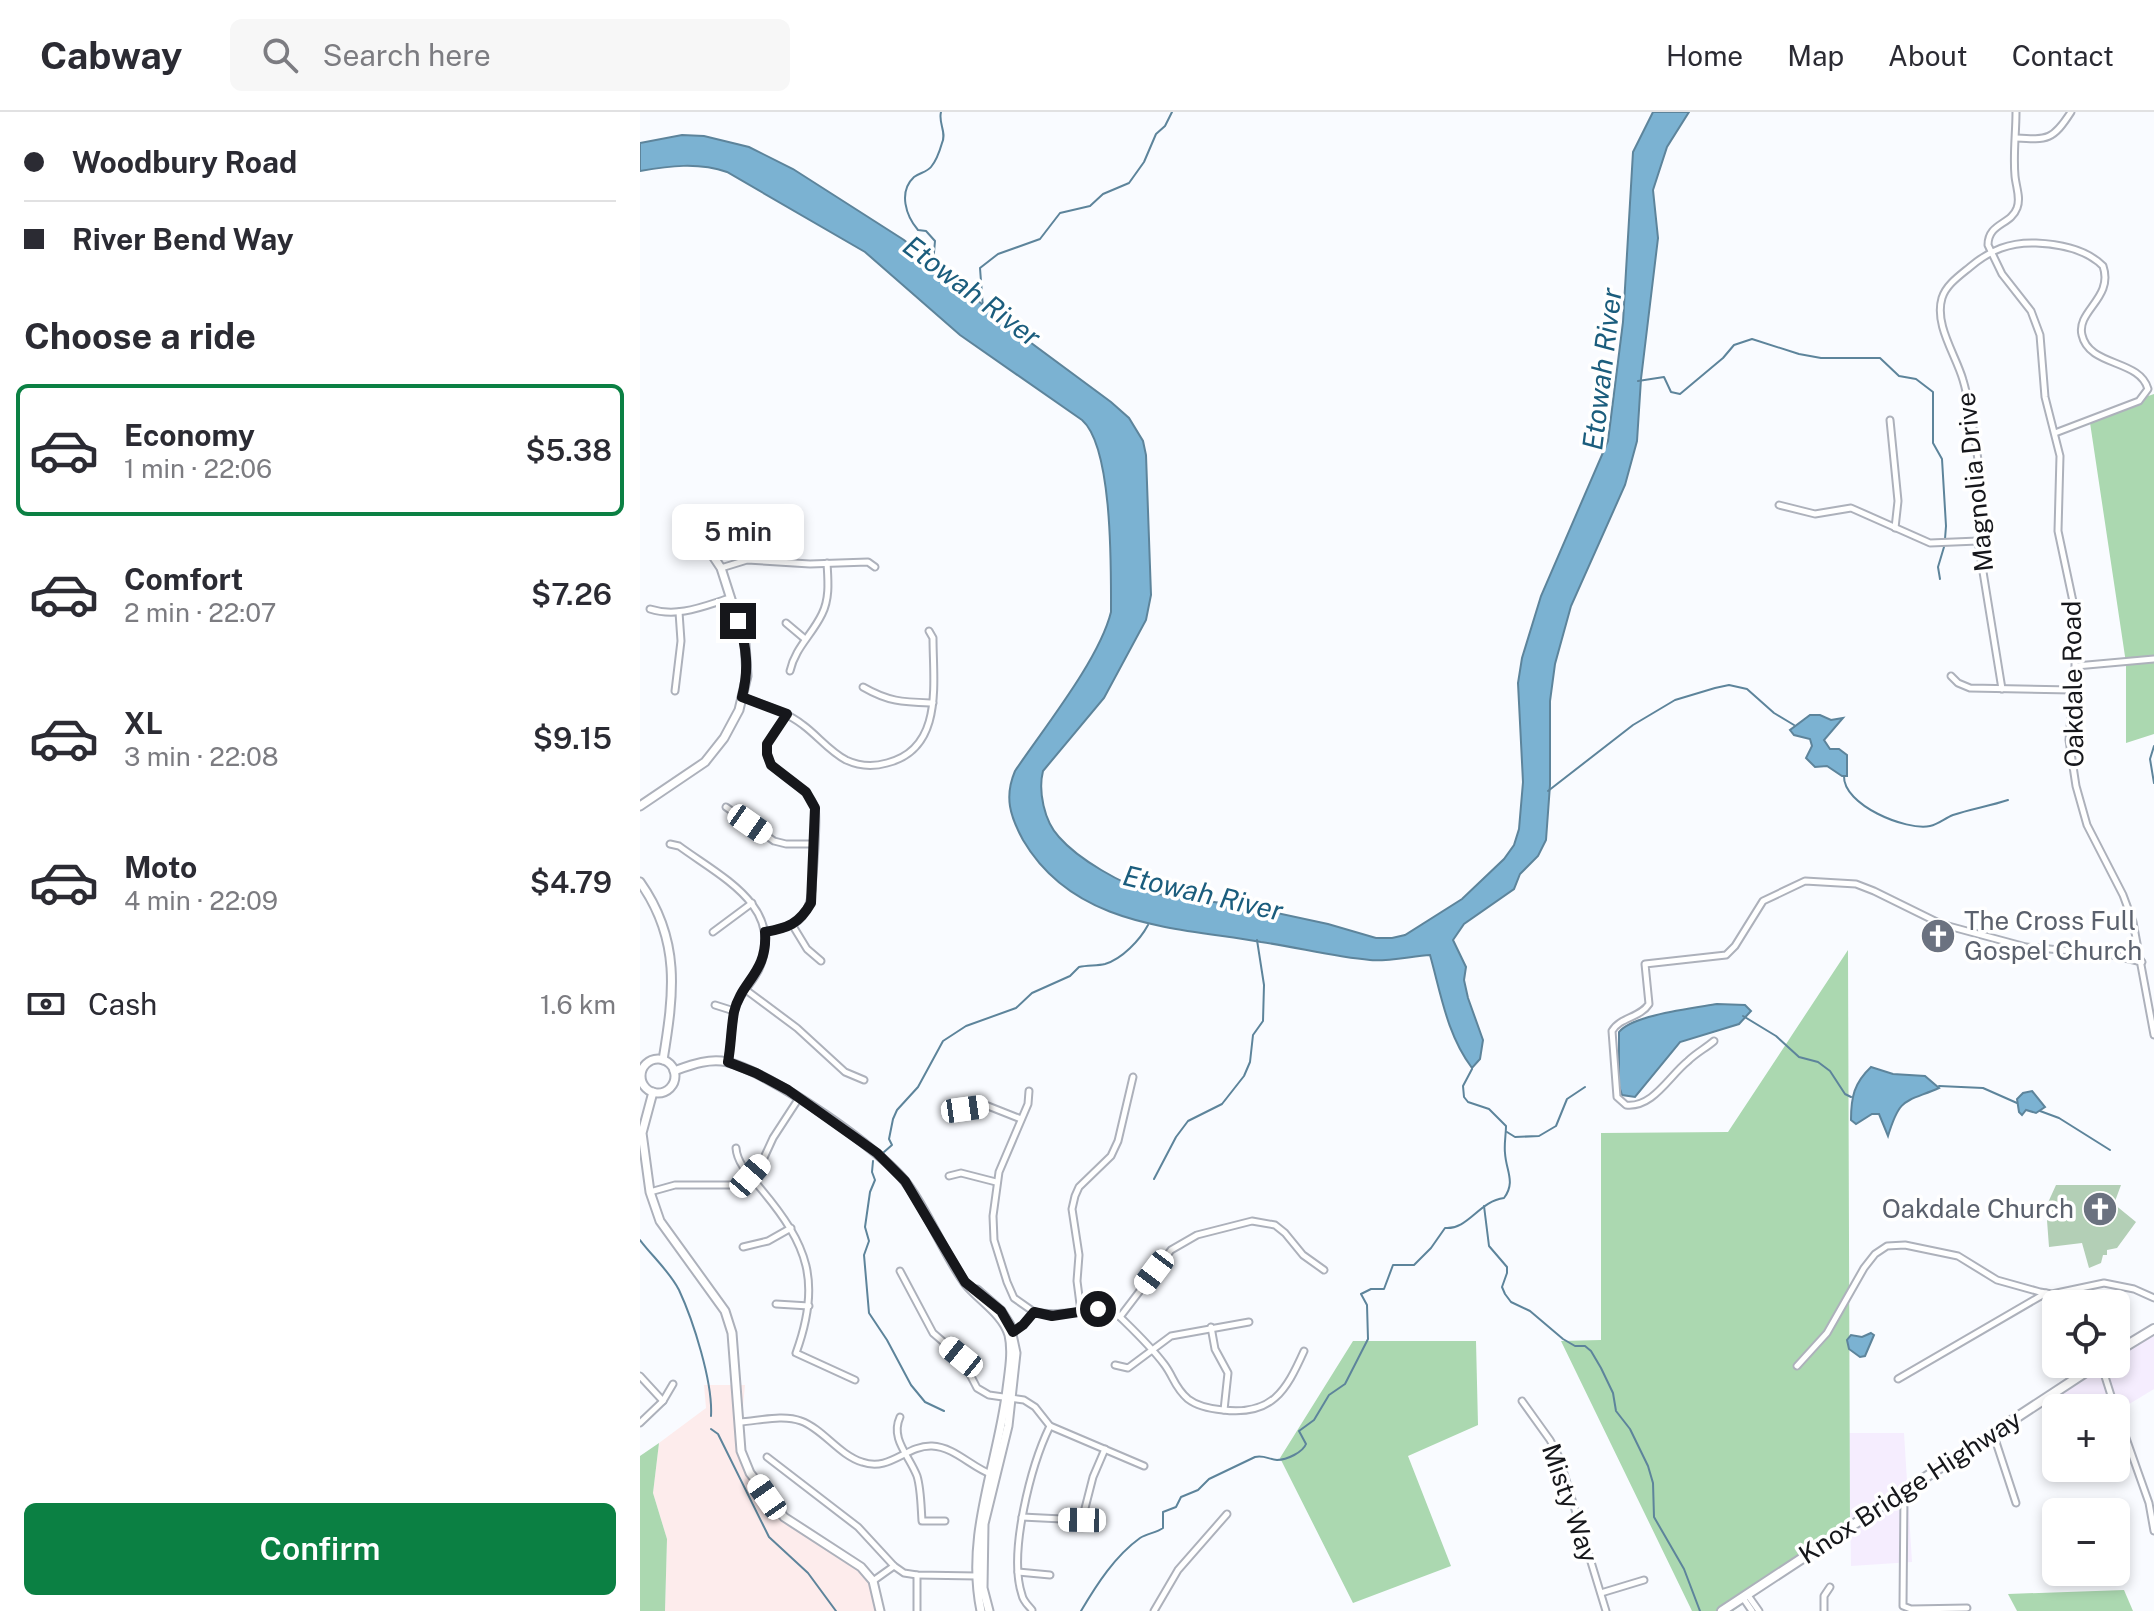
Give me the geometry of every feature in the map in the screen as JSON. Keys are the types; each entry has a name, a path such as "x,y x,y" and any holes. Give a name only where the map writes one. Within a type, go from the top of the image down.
{"main road":[{"path":"2130,1344 2154,1329"},
{"name":"Knox Bridge Highway","path":"1722,1611 2077,1378"}],"street":[{"path":"2016,112 2015,178 2019,203 2014,216 1996,225 1989,235 1990,252 2019,243 2044,243 2071,248 2098,261 2105,271 2106,284 2083,325 2082,336 2099,355 2137,372 2146,381 2147,393 2139,401 2055,433"},
{"path":"2016,138 2049,138 2061,128 2071,112"},
{"name":"Oakdale Road","path":"1990,252 2002,274 2031,311 2041,342 2045,397 2060,456 2058,531 2075,611 2075,666 2069,740 2076,786 2087,825 2130,912 2151,1002 2154,1035"},
{"name":"Magnolia Drive","path":"1990,252 1948,286 1940,308 1973,426 1981,494 1982,535 1978,541 2002,689"},
{"path":"1890,420 1898,501 1895,528"},
{"path":"1779,505 1815,514 1851,508 1930,543 1978,541"},
{"path":"640,806 705,762 724,738 739,710 747,676 745,643 721,568 711,553"},
{"path":"721,568 747,560 868,562 875,567"},
{"path":"790,671 793,657 823,614 829,590 827,563"},
{"path":"650,609 663,613 679,612 731,598"},
{"path":"675,691 681,641 679,612"},
{"path":"786,623 805,639"},
{"path":"742,697 787,714 846,760 860,765 898,760 919,744 933,712 933,638 929,631"},
{"path":"2075,666 2154,659"},
{"path":"1951,676 1970,688 2072,690"},
{"path":"863,687 895,702 933,703"},
{"path":"765,932 793,926 811,903 815,808 806,792 771,765 767,754 767,744 787,714"},
{"path":"726,807 774,841 814,844"},
{"path":"670,844 679,846 752,903 764,925 766,947 758,971 734,1011 728,1062"},
{"path":"1714,1041 1643,1102 1631,1106 1621,1101 1615,1089 1612,1031 1649,1004 1645,964 1726,955 1763,901 1804,881 1856,884 1941,924 2026,947 2108,954 2143,963"},
{"path":"640,882 663,924 672,956 669,1021 663,1060"},
{"path":"713,932 752,903"},
{"path":"793,926 807,949 821,961"},
{"path":"746,990 797,1028 845,1072 864,1080"},
{"path":"715,1005 734,1011"},
{"path":"663,1060 674,1071"},
{"path":"663,1060 648,1063 642,1071 641,1081 653,1092 663,1092 672,1086 674,1071"},
{"path":"674,1071 714,1061 728,1062 756,1073 799,1098 877,1153 905,1181 965,1282 1001,1311 1016,1353 1008,1398 1008,1426 978,1523 978,1576 982,1609"},
{"path":"1081,1312 1077,1281 1079,1255 1072,1209 1079,1187 1111,1156 1118,1141 1133,1077"},
{"path":"1029,1091 1028,1104 1006,1151 996,1182 993,1216 994,1240 1014,1298 1034,1312 1052,1316 1113,1310 1153,1350 1168,1369 1175,1387 1191,1402 1224,1410 1242,1412 1262,1408 1276,1398 1292,1379 1304,1351"},
{"path":"653,1092 642,1133 650,1192 660,1221 725,1311 732,1333 741,1451 750,1473 784,1517 861,1567 873,1581 880,1611"},
{"path":"650,1192 675,1185 732,1185 750,1176 762,1162 773,1138 799,1098"},
{"path":"965,1109 988,1106 1021,1119"},
{"path":"736,1148 750,1176 791,1228 807,1262 809,1306 796,1353 855,1380"},
{"path":"949,1176 961,1173 996,1182"},
{"path":"1120,1317 1171,1250 1197,1235 1252,1221 1275,1225 1303,1255 1324,1270"},
{"path":"743,1247 768,1241 791,1228"},
{"path":"1797,1366 1827,1333 1864,1268 1875,1254 1887,1246 1905,1245 1958,1256 1997,1280 2042,1292"},
{"path":"900,1271 933,1333 961,1357 977,1388 989,1395 1024,1400 1035,1407 1050,1426 1144,1466"},
{"path":"2073,1290 2104,1283 2134,1289 2154,1298"},
{"path":"1898,1379 2042,1296"},
{"path":"776,1304 809,1306"},
{"path":"1011,1332 1023,1325 1034,1312"},
{"path":"1115,1365 1128,1368 1171,1336 1249,1322"},
{"path":"1211,1327 1215,1349 1228,1373 1224,1410"},
{"path":"640,1376 663,1401"},
{"path":"640,1423 663,1401 673,1384"},
{"name":"Misty Way","path":"1522,1401 1559,1457 1606,1611"},
{"path":"900,1417 895,1427 896,1437 918,1478 922,1521 945,1521"},
{"path":"739,1422 790,1418 803,1421 860,1462 871,1464 888,1464 931,1446 948,1450 992,1475"},
{"path":"1032,1610 1022,1598 1018,1572 1022,1517 1050,1426"},
{"path":"1993,1433 2016,1503"},
{"path":"1022,1517 1082,1520 1093,1477 1105,1449"},
{"path":"2130,1449 2149,1503 2154,1531"},
{"path":"767,1457 858,1527 904,1573 978,1576"},
{"path":"982,1609 984,1524 992,1475"},
{"path":"1904,1492 1903,1606 1911,1609 1967,1608"},
{"path":"1154,1611 1178,1570 1227,1514"},
{"path":"873,1581 894,1566"},
{"path":"1018,1572 1050,1575"},
{"path":"917,1575 917,1611"},
{"path":"1601,1593 1644,1580"},
{"path":"1824,1611 1824,1596 1830,1587"},
{"path":"1745,1596 1752,1611"},
{"path":"1745,1596 1759,1611"}],"shaded area":[{"path":"2154,1328 2154,1389 2130,1404 2130,1394 2051,1394 2076,1378 2130,1378 2130,1343"},
{"path":"704,1385 745,1385 741,1429 743,1461 760,1497 792,1525 837,1548 873,1581 879,1611 665,1611 667,1539 653,1493 659,1443 706,1408"},
{"path":"1849,1433 1904,1433 1912,1562 1851,1566"}],"green space":[{"path":"2154,394 2154,734 2126,743 2126,663 2089,416"},
{"path":"1848,950 1850,1531 1733,1611 1692,1611 1561,1341 1601,1340 1601,1133 1728,1132"},
{"path":"2056,1185 2121,1185 2114,1204 2136,1222 2117,1248 2107,1250 2101,1263 2089,1268 2082,1243 2049,1247 2046,1207"},
{"path":"1353,1341 1476,1341 1478,1425 1408,1456 1451,1566 1353,1603 1280,1458"},
{"path":"659,1443 653,1493 667,1539 665,1611 640,1611 640,1456"},
{"path":"2124,1590 2133,1611 2017,1611 2008,1594"}],"water":[{"name":"Etowah River","path":"1653,112 1689,112 1667,147 1653,190 1658,238 1641,379 1637,441 1625,485 1571,606 1555,664 1550,701 1550,785 1546,840 1538,856 1520,874 1514,889 1464,924 1453,940 1466,967 1464,980 1468,998 1483,1040 1480,1059 1472,1068 1456,1042 1430,955 1383,960 1356,959 1161,926 1098,907 1069,891 1044,869 1023,840 1009,798 1015,771 1083,672 1105,631 1111,612 1108,510 1100,455 1092,434 1082,420 960,335 865,252 727,172 694,166 640,171 640,143 682,135 704,136 749,147 793,169 904,240 1011,328 1129,418 1143,441 1146,455 1151,595 1146,620 1104,698 1043,771 1042,796 1049,823 1068,846 1089,862 1151,893 1249,907 1376,938 1392,938 1405,935 1462,899 1504,859 1514,845 1519,829 1523,782 1518,683 1522,658 1541,596 1608,441 1623,322 1633,152"},
{"path":"1810,715 1831,720 1843,718 1824,740 1830,749 1839,749 1847,755 1847,776 1827,766 1815,767 1806,758 1812,746 1810,739 1794,735 1790,730"},
{"path":"1717,1004 1745,1005 1751,1011 1739,1024 1680,1042 1635,1097 1622,1095 1619,1086 1619,1032 1650,1017"},
{"path":"1871,1067 1893,1074 1925,1076 1939,1088 1905,1103 1896,1114 1888,1136 1879,1114 1872,1114 1856,1124 1851,1120 1855,1091"},
{"path":"2032,1091 2045,1107 2036,1113 2026,1110 2022,1115 2017,1099 2023,1093"},
{"path":"1871,1333 1874,1335 1865,1356 1860,1357 1849,1349 1847,1340 1851,1335 1862,1337"}],"waterway":[{"path":"933,264 935,241 926,231 918,230 907,211 905,197 909,183 929,169 938,155 943,139 941,112"},
{"path":"983,308 980,268 998,254 1040,239 1060,213 1090,206 1103,194 1129,183 1172,112"},
{"path":"1638,381 1664,377 1671,392 1680,394 1734,345 1752,339 1821,358 1880,358 1899,376 1916,379 1933,392 1933,443 1942,459 1945,539"},
{"path":"1940,579 1938,567 1944,547"},
{"path":"1548,791 1633,725 1675,700 1715,688 1729,685 1747,689 1774,713 1794,725"},
{"path":"2154,746 2150,759 2154,783"},
{"path":"1844,776 1846,787 1864,806 1892,820 1919,826 1933,825 1953,815 2008,800"},
{"path":"884,1152 892,1145 889,1139 897,1110 918,1087 943,1041 966,1026 1016,1008 1032,993 1070,976 1079,967 1105,964 1118,958 1135,943 1148,925"},
{"path":"1154,1179 1188,1121 1222,1104 1244,1076 1250,1062 1253,1035 1263,1021 1264,985 1257,940"},
{"path":"1743,1016 1776,1036 1799,1057 1818,1062 1830,1071 1845,1094 1851,1097"},
{"path":"1081,1611 1100,1581 1131,1545 1163,1528 1163,1512 1176,1507 1181,1497 1198,1490 1209,1479 1255,1457 1281,1460 1302,1450 1306,1444 1299,1431 1314,1420 1329,1395 1345,1384 1368,1339 1367,1305 1361,1294 1371,1289 1384,1289 1393,1265 1414,1265 1445,1228 1460,1225 1487,1204 1504,1198 1510,1181 1505,1150 1506,1126 1489,1109 1468,1102 1464,1097 1463,1086 1472,1069"},
{"path":"1939,1086 1983,1088 2017,1103"},
{"path":"1507,1132 1515,1137 1539,1136 1556,1126 1567,1099 1585,1087"},
{"path":"2040,1111 2059,1118 2110,1150"},
{"path":"873,1161 875,1180 870,1192 865,1227 869,1241 864,1255 869,1313 911,1385 925,1402 944,1411"},
{"path":"1484,1206 1489,1246 1507,1267 1502,1287 1505,1294 1511,1302 1530,1311 1563,1339 1575,1346 1585,1346 1601,1368 1613,1393 1616,1411 1630,1429 1648,1466 1653,1483 1654,1517 1684,1569 1700,1611"},
{"path":"640,1240 679,1290 705,1369 711,1416"},
{"path":"711,1429 718,1434 769,1537 808,1573 836,1611"}],"place":[{"name":"The Cross Full Gospel Church","path":"1938,936"},
{"name":"Oakdale Church","path":"2100,1209"}],"route":[{"path":"738,621 745,643 747,676 742,697 787,714 767,744 767,754 771,765 806,792 815,808 811,903 793,926 765,932 766,947 758,971 734,1011 728,1062 788,1090 877,1153 905,1181 965,1282 1001,1311 1013,1332 1034,1312 1052,1316 1098,1309"}]}
